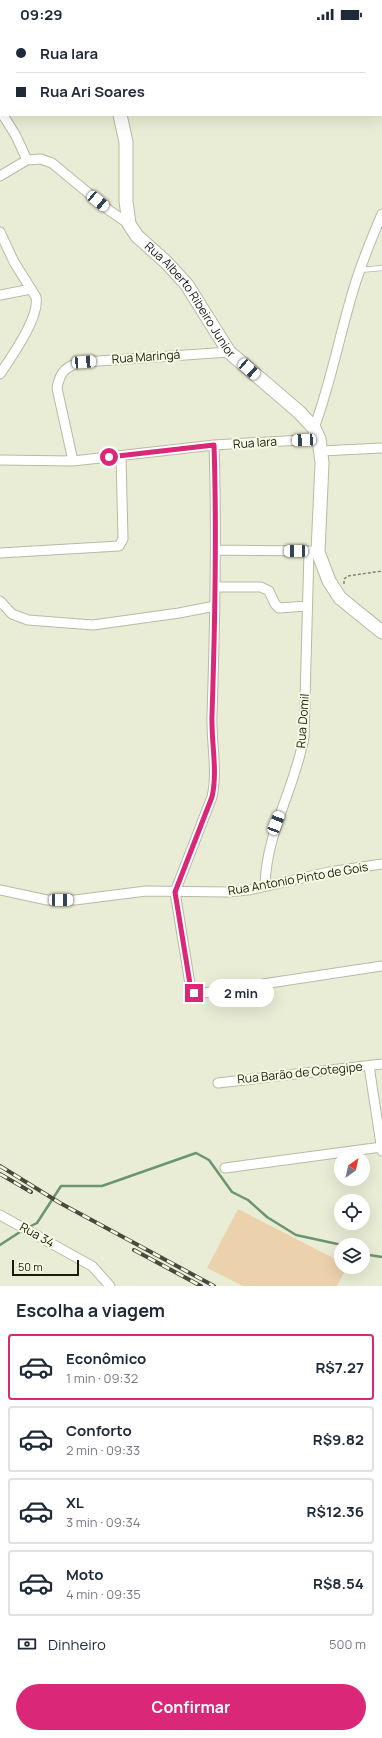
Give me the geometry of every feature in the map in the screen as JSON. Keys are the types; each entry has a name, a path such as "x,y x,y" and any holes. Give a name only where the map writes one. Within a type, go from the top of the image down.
{"main road":[{"path":"120,116 126,142 126,201 129,224"},
{"name":"Rua Alberto Ribeiro Junior","path":"129,224 137,236 167,263 187,284 229,352 299,412 318,439"},
{"path":"318,439 322,463 314,551 329,581 340,598 382,632"}],"street":[{"path":"3,116 16,136 27,160"},
{"path":"0,176 27,160 42,159 52,163 110,211 129,224"},
{"path":"318,439 324,403 348,306 360,270 382,214"},
{"path":"0,232 14,262 31,289 37,303 32,321 0,374"},
{"path":"0,295 31,289"},
{"name":"Rua Maringá","path":"73,461 57,388 59,379 66,368 72,364 84,362 229,352"},
{"name":"Rua Iara","path":"0,460 73,461 214,445 318,439 382,448"},
{"path":"214,445 216,550 212,727 214,786 212,797 175,892 191,990 194,993 382,966"},
{"path":"0,553 119,546 123,539 121,456"},
{"path":"216,550 314,551"},
{"name":"Rua Domil","path":"265,886 266,867 272,838 300,759 304,737 307,606 314,551"},
{"path":"215,587 261,587 269,591 275,604 279,608 307,606"},
{"path":"0,601 12,614 28,620 93,625 179,614 215,606"},
{"name":"Rua Antonio Pinto de Gois","path":"0,890 47,900 75,900 146,891 228,892 265,886 329,872 382,864"},
{"name":"Rua Barão de Cotegipe","path":"218,1083 382,1064"},
{"path":"369,1066 382,1151"},
{"path":"225,1168 382,1147"},
{"name":"Rua 34","path":"0,1214 92,1266 110,1286"}],"lane":[{"path":"360,270 382,268"}],"path":[{"path":"340,598 344,588 344,579 348,576 382,571"}],"shaded area":[{"path":"238,1209 334,1258 334,1274 343,1274 337,1286 243,1286 207,1268"}],"waterway":[{"path":"27,1228 37,1223 61,1186 102,1186 196,1153 209,1160 232,1192 248,1200 267,1217 296,1235 334,1243"},
{"path":"0,1245 23,1230"},
{"path":"370,1255 382,1257"}],"railway":[{"path":"0,1166 60,1203 214,1286"},
{"path":"0,1174 31,1192"},
{"path":"134,1250 201,1286"}],"route":[{"path":"109,457 214,445 216,550 212,727 214,786 212,797 175,892 191,990 194,993"}]}
